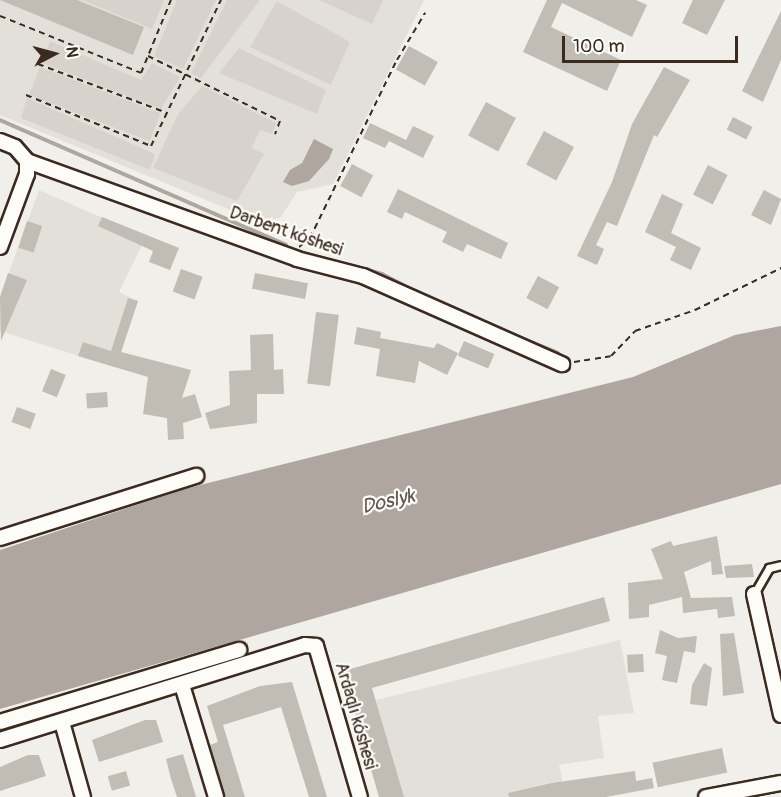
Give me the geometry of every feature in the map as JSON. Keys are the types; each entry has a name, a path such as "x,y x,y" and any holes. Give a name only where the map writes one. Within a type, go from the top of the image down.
{"street":[{"name":"Darbent kóshesi","path":"0,141 15,147 27,160 288,255 363,276 562,364"},
{"path":"0,247 27,174 27,160"},
{"path":"0,538 196,476"},
{"path":"754,594 781,715"},
{"name":"Ardaqlı kóshesi","path":"182,685 305,645 316,646 360,797"},
{"path":"0,722 239,650"},
{"path":"0,740 182,685 216,797"},
{"path":"62,722 83,797"},
{"path":"706,797 781,783"}],"lane":[{"path":"754,594 769,568 781,565"}],"path":[{"path":"0,15 141,73 171,0"},
{"path":"26,95 151,146 221,0"},
{"path":"288,255 310,238 397,60 425,13"},
{"path":"148,56 280,121 275,134"},
{"path":"38,64 167,113"},
{"path":"562,364 611,356 635,331 695,310 781,268"}],"shaded area":[{"path":"0,0 424,0 333,184 297,192 281,217 262,223 0,115"},
{"path":"82,0 164,0 152,29"},
{"path":"177,0 216,0 183,69 154,56"},
{"path":"227,0 260,0 201,78 191,73"},
{"path":"319,0 383,0 372,24"},
{"path":"277,1 350,42 331,85 250,47"},
{"path":"50,41 141,80 152,63 180,77 161,109 42,63"},
{"path":"239,48 326,90 317,114 219,73"},
{"path":"40,67 160,113 150,141 29,95"},
{"path":"202,86 276,123 272,134 260,130 252,148 264,154 237,201 153,168 178,114"},
{"path":"27,98 155,154 150,170 21,118"},
{"path":"39,190 146,237 119,292 138,301 116,368 0,331 0,297"},
{"path":"620,640 634,713 598,716 604,758 559,765 566,797 379,797 352,706"}],"water":[{"path":"314,139 333,149 329,159 309,181 292,186 283,182 290,170 302,163"},
{"name":"Doslyk","path":"781,326 781,484 0,709 0,550 188,488 633,377 735,335"}],"building":[{"path":"0,0 77,0 144,27 133,55"},
{"path":"547,0 636,0 647,5 632,37 562,3 551,27 621,60 607,91 523,52"},
{"path":"693,0 725,0 707,35 682,23"},
{"path":"781,11 781,60 763,102 742,91"},
{"path":"409,46 438,62 425,86 396,70"},
{"path":"664,67 690,80 657,137 654,135 617,226 607,222 596,245 604,249 597,265 577,256 612,182 632,124"},
{"path":"486,102 516,118 498,152 468,136"},
{"path":"733,117 753,127 746,139 727,129"},
{"path":"370,123 406,140 413,126 434,136 423,158 389,141 385,148 363,138"},
{"path":"544,131 574,147 556,181 526,165"},
{"path":"352,164 373,175 361,197 340,186"},
{"path":"708,165 728,175 713,204 693,194"},
{"path":"398,189 508,243 501,259 467,244 463,252 442,242 447,232 405,212 402,219 387,212"},
{"path":"764,190 781,199 771,225 751,215"},
{"path":"662,194 683,204 671,233 701,248 691,270 670,260 676,247 645,232"},
{"path":"102,217 179,248 170,270 149,262 153,251 98,226"},
{"path":"27,221 42,226 34,253 18,248"},
{"path":"181,269 203,277 194,299 173,292"},
{"path":"8,273 27,280 1,341 0,297"},
{"path":"255,273 308,283 305,299 252,289"},
{"path":"538,276 559,287 547,309 526,298"},
{"path":"128,298 138,301 121,352 191,370 182,398 195,394 202,417 183,423 184,439 168,440 167,418 143,414 148,377 78,356 83,342 111,351"},
{"path":"316,312 339,315 330,386 307,383"},
{"path":"357,327 381,332 380,338 434,348 437,343 458,353 447,375 419,361 415,383 376,376 380,349 354,344"},
{"path":"273,334 274,370 283,369 284,394 257,394 257,423 210,429 205,413 230,405 229,371 251,370 250,335"},
{"path":"464,341 494,354 488,369 458,356"},
{"path":"51,369 66,375 57,397 42,391"},
{"path":"107,392 108,407 87,408 86,393"},
{"path":"17,407 36,414 30,429 12,422"},
{"path":"717,536 723,574 712,575 711,561 684,572 691,598 732,597 735,616 718,618 717,609 683,613 682,597 649,605 649,617 629,619 628,583 663,579 651,549 671,541 673,546"},
{"path":"752,564 754,577 726,578 724,566"},
{"path":"604,597 610,621 372,688 404,797 379,797 343,671"},
{"path":"660,630 678,638 697,636 695,653 684,651 677,683 662,680 667,656 655,653"},
{"path":"734,633 744,693 723,696 720,634"},
{"path":"643,654 644,672 628,673 627,655"},
{"path":"704,663 712,668 707,706 690,704 692,685"},
{"path":"292,682 327,797 309,797 281,707 223,725 245,797 225,797 210,745 218,742 207,706 260,686"},
{"path":"145,720 156,720 163,742 99,762 92,740"},
{"path":"722,748 727,772 658,787 653,763"},
{"path":"183,754 196,797 177,797 171,779 166,759"},
{"path":"28,755 39,755 46,776 0,791 0,767"},
{"path":"126,771 130,785 112,791 108,776"},
{"path":"635,771 636,781 652,778 654,788 606,797 509,797 508,793 552,783"}],"waterway":[{"path":"0,120 286,245"},
{"path":"300,252 382,274 420,294"},
{"path":"504,331 558,353"}]}
